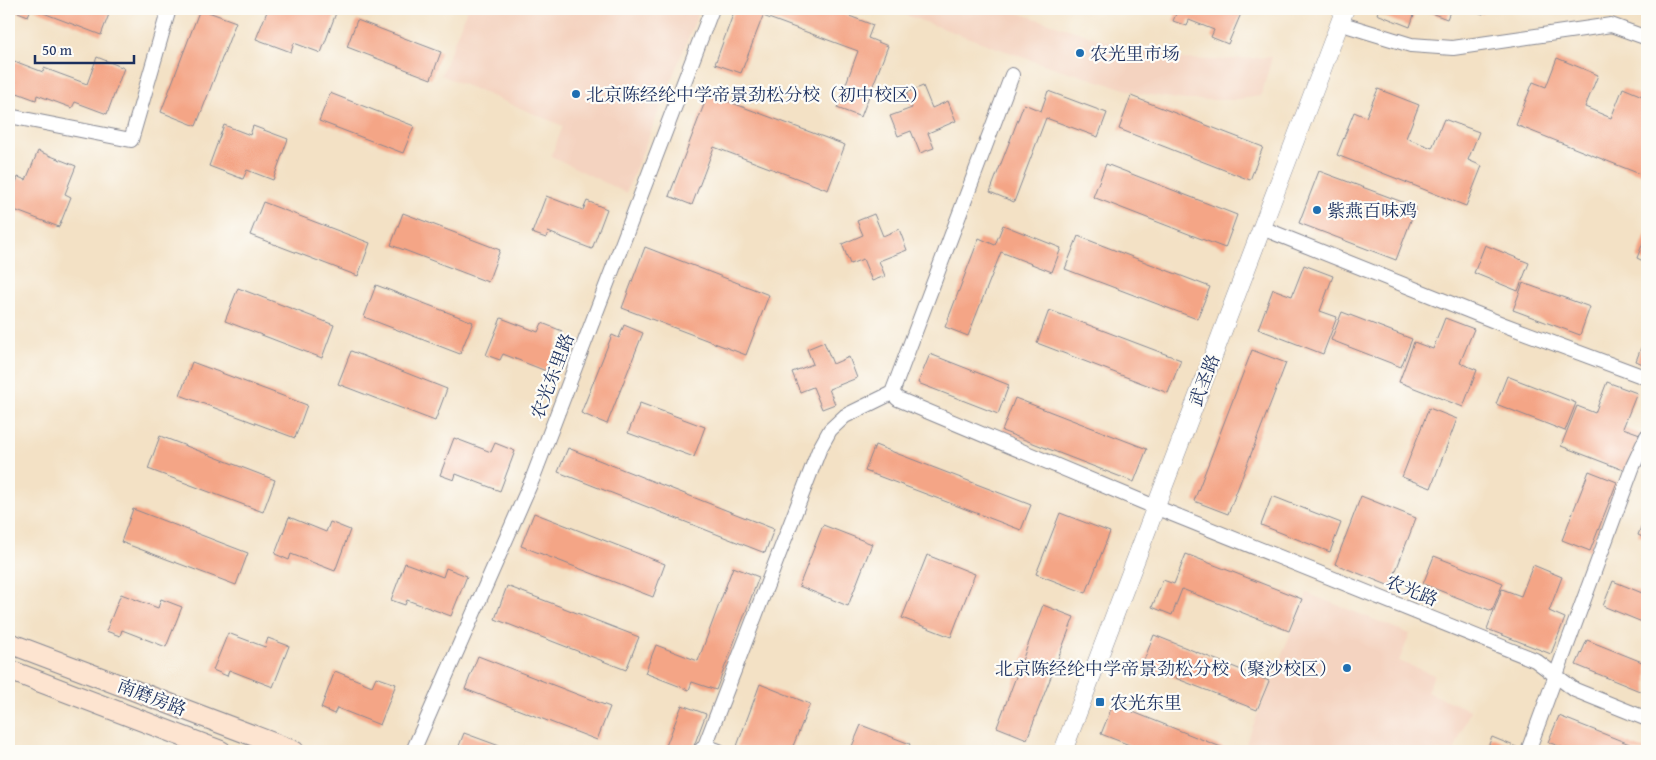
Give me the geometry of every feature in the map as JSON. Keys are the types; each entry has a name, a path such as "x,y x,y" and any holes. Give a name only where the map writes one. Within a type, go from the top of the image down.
{"main road":[{"name":"南磨房路","path":"9,643 294,751"},
{"name":"南磨房路","path":"9,670 221,751"}],"street":[{"path":"9,116 131,140 169,9"},
{"name":"农光东里路","path":"413,751 532,480 712,9"},
{"path":"1343,12 1411,45 1453,48 1611,25 1647,38"},
{"name":"武圣路","path":"1062,751 1343,12"},
{"path":"719,751 703,749 819,450 830,430 846,416 892,393 1012,75"},
{"path":"1262,228 1493,320 1647,378"},
{"name":"农光路","path":"892,393 898,399 1155,507 1535,660 1576,690 1647,719"},
{"path":"1528,751 1633,466 1647,436"}],"shaded area":[{"name":"北京陈经纶中学帝景劲松分校（初中校区）","path":"467,9 700,9 626,193 551,156 563,126 441,75"},
{"name":"农光里市场","path":"889,9 1006,9 1127,48 1180,59 1215,60 1272,57 1261,96 1232,100 1185,100 1138,93 1036,62"},
{"name":"北京陈经纶中学帝景劲松分校（聚沙校区）","path":"1307,593 1410,634 1399,661 1434,675 1427,692 1470,710 1454,751 1267,751 1246,743"}],"building":[{"path":"10,9 31,9 28,16"},
{"path":"33,9 111,9 101,35"},
{"path":"200,9 236,22 196,126 161,112"},
{"path":"268,9 326,9 336,13 321,53 294,43 291,52 256,39"},
{"path":"735,9 831,9 873,25 868,38 888,46 861,117 837,108 858,51 763,16 741,73 715,64"},
{"path":"1178,9 1243,9 1228,44 1211,37 1214,30 1189,20 1187,26 1173,21"},
{"path":"1379,9 1416,9 1410,27 1377,14"},
{"path":"1420,9 1451,9 1447,19"},
{"path":"1469,9 1485,9 1483,14"},
{"path":"357,20 441,52 431,79 347,47"},
{"path":"97,57 124,68 107,114 75,102 72,108 37,95 36,100 9,90 9,59 43,72 44,68 87,84"},
{"path":"1557,58 1598,75 1585,107 1611,118 1623,88 1647,98 1647,170 1645,176 1516,125 1533,82 1546,87"},
{"path":"923,86 932,108 948,101 956,121 928,133 934,148 920,153 911,131 898,136 890,116 912,108 906,93"},
{"path":"1378,89 1419,105 1406,138 1432,148 1444,119 1479,132 1468,160 1482,166 1466,206 1337,155 1354,112 1366,117"},
{"path":"1048,91 1107,113 1098,137 1046,118 1014,202 990,192 1024,104 1041,111"},
{"path":"330,93 414,126 403,153 319,121"},
{"path":"708,94 845,145 828,190 714,147 692,205 669,196"},
{"path":"1131,96 1263,147 1250,180 1119,129"},
{"path":"224,125 250,135 253,126 288,139 273,180 247,170 243,179 209,166"},
{"path":"38,151 76,166 65,194 71,197 59,227 9,208 9,201 18,177 26,180"},
{"path":"1106,164 1237,215 1225,248 1093,197"},
{"path":"1319,171 1416,207 1396,260 1299,223"},
{"path":"546,196 583,210 587,201 607,209 592,249 548,232 546,238 532,233"},
{"path":"263,202 370,243 358,276 250,235"},
{"path":"403,213 500,250 488,282 391,245"},
{"path":"874,214 883,236 899,229 907,250 879,261 885,276 872,281 863,259 850,264 842,244 863,235 857,221"},
{"path":"1003,225 1061,248 1052,272 1001,252 968,336 945,327 979,238 995,245"},
{"path":"1647,232 1647,263 1637,258"},
{"path":"1078,236 1210,287 1197,319 1065,269"},
{"path":"1485,245 1529,263 1518,291 1474,273"},
{"path":"645,247 769,295 746,355 622,308"},
{"path":"1304,265 1333,276 1320,311 1337,317 1323,354 1258,329 1273,289 1292,296"},
{"path":"1523,283 1590,307 1580,335 1513,310"},
{"path":"376,285 473,322 460,354 364,317"},
{"path":"238,288 334,325 322,358 225,321"},
{"path":"1049,310 1181,360 1168,393 1037,343"},
{"path":"1342,312 1412,339 1401,367 1331,340"},
{"path":"501,318 538,332 542,323 562,331 546,371 503,354 500,360 486,355"},
{"path":"1445,318 1474,329 1460,363 1477,370 1463,407 1399,382 1414,342 1433,349"},
{"path":"624,325 643,333 607,424 581,413 612,335 619,338"},
{"path":"1647,332 1647,366 1636,361"},
{"path":"824,342 833,364 849,357 857,378 829,389 835,404 822,409 813,387 800,392 792,372 813,364 807,349"},
{"path":"1252,350 1286,363 1228,514 1194,501"},
{"path":"351,351 447,389 435,421 338,384"},
{"path":"930,354 1009,385 998,414 918,383"},
{"path":"192,362 307,405 295,438 180,395"},
{"path":"1507,376 1576,403 1565,431 1496,404"},
{"path":"1607,382 1637,393 1623,428 1640,434 1626,471 1561,446 1577,406 1595,413"},
{"path":"1015,398 1147,449 1134,482 1002,431"},
{"path":"640,403 705,427 694,457 628,433"},
{"path":"1429,408 1457,419 1431,488 1402,477"},
{"path":"160,436 275,480 263,512 148,469"},
{"path":"454,438 491,452 495,443 515,451 500,491 456,474 454,480 440,475"},
{"path":"875,445 1031,505 1021,530 865,471"},
{"path":"568,448 774,529 765,553 558,472"},
{"path":"1589,471 1617,482 1590,551 1562,540"},
{"path":"1272,496 1341,523 1330,552 1261,525"},
{"path":"1361,496 1416,518 1390,586 1335,564"},
{"path":"133,509 248,553 236,585 121,542"},
{"path":"1647,511 1647,539 1638,535"},
{"path":"534,513 665,564 653,597 521,546"},
{"path":"1060,513 1110,532 1086,593 1036,574"},
{"path":"289,517 326,532 330,522 350,530 335,571 291,554 289,560 275,554"},
{"path":"823,525 872,544 848,606 799,586"},
{"path":"1186,554 1302,599 1289,631 1182,589 1172,615 1152,607 1163,580 1174,584"},
{"path":"927,555 975,574 951,637 902,618"},
{"path":"1434,556 1503,583 1492,611 1423,584"},
{"path":"405,563 443,577 446,568 467,576 451,616 407,600 405,605 391,600"},
{"path":"1533,565 1562,577 1549,611 1565,618 1551,654 1487,629 1502,589 1521,596"},
{"path":"733,567 759,577 716,690 692,682 689,690 645,673 656,645 698,661"},
{"path":"1613,581 1647,595 1647,624 1603,606"},
{"path":"507,586 639,637 626,670 495,619"},
{"path":"121,594 158,608 161,599 182,607 166,647 122,630 120,636 106,631"},
{"path":"1043,605 1074,617 1027,739 997,727"},
{"path":"228,633 265,647 268,638 289,646 273,687 229,670 227,676 213,670"},
{"path":"1154,635 1269,681 1257,710 1142,665"},
{"path":"1587,640 1647,664 1647,694 1576,665"},
{"path":"478,656 610,707 597,740 465,689"},
{"path":"335,671 372,686 376,677 396,684 380,725 337,708 334,714 321,708"},
{"path":"760,684 810,704 791,751 750,751 737,746"},
{"path":"1113,704 1231,751 1145,751 1101,734"},
{"path":"682,705 706,714 692,751 664,751"},
{"path":"1559,716 1647,751 1571,751 1548,742"},
{"path":"861,725 910,744 907,751 850,751"},
{"path":"464,733 513,751 457,751"},
{"path":"1492,737 1526,751 1486,751"}],"place":[{"name":"农光里市场","path":"1080,53"},
{"name":"北京陈经纶中学帝景劲松分校（初中校区）","path":"576,94"},
{"name":"紫燕百味鸡","path":"1317,210"},
{"name":"北京陈经纶中学帝景劲松分校（聚沙校区）","path":"1347,668"},
{"name":"农光东里","path":"1100,702"}]}
